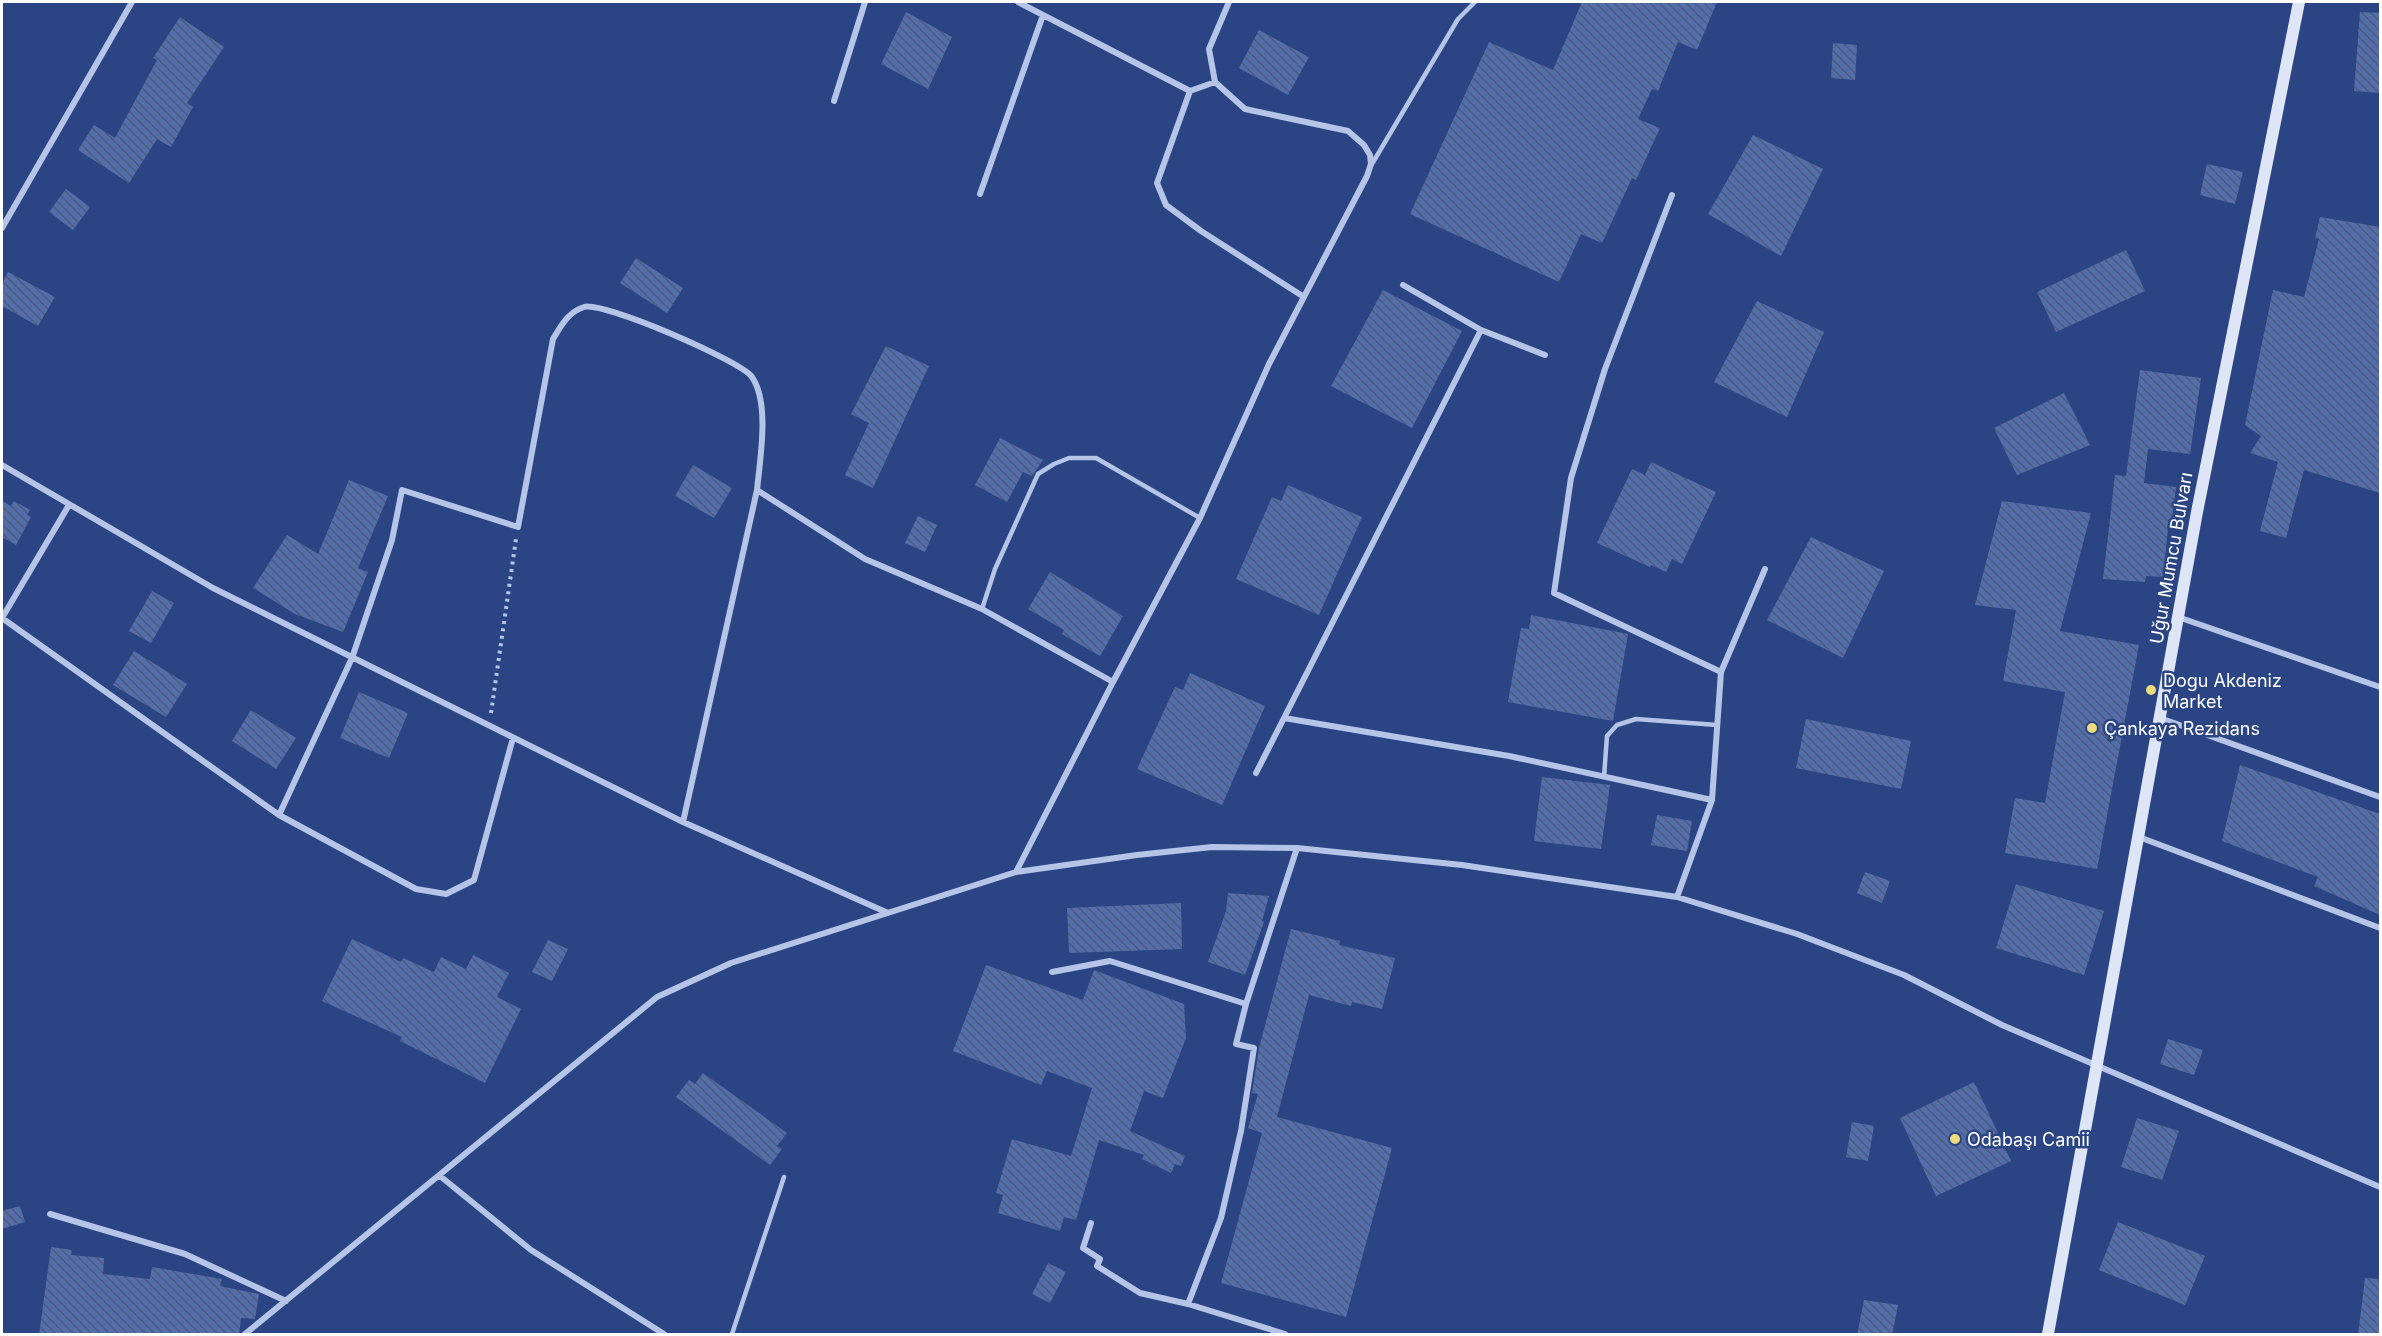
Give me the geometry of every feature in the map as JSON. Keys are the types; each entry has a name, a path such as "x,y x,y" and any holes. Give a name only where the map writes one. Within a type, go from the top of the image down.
{"street":[{"path":"2,228 132,2"},
{"path":"834,101 865,2"},
{"path":"1018,2 1190,91 1215,82"},
{"path":"1016,872 1200,518 1269,364 1367,176 1371,164 1370,155 1364,145 1348,131 1245,109 1215,82 1209,49 1229,2"},
{"name":"Uğur Mumcu Bulvarı","path":"2048,1335 2178,617 2299,2"},
{"path":"980,194 1043,15"},
{"path":"1190,91 1157,183 1166,205 1201,231 1304,297"},
{"path":"1672,195 1605,369 1571,478 1554,593 1721,672"},
{"path":"1403,285 1481,330 1545,355"},
{"path":"279,814 352,658 392,540 402,490 518,527 553,339 569,315 585,306 601,307 654,326 751,374 759,391 762,437 757,490 683,822"},
{"path":"1256,773 1481,330"},
{"path":"2,465 213,588 683,822 888,913"},
{"path":"757,490 865,559 982,609 1113,682"},
{"path":"69,505 2,618 279,814 416,888 446,894 474,880 513,738"},
{"path":"1677,897 1712,800 1721,672 1765,569"},
{"path":"2178,617 2380,687"},
{"path":"1284,718 1509,756 1712,800"},
{"path":"2160,718 2380,797"},
{"path":"2139,837 2380,928"},
{"path":"245,1335 657,997 731,963 1016,872 1212,847 1297,848 1462,865 1677,897 1797,934 1904,975 2002,1024 2380,1186"},
{"path":"1188,1304 1221,1218 1241,1131 1254,1048 1236,1044 1246,1004 1297,848"},
{"path":"1052,972 1110,961 1246,1004"},
{"path":"440,1176 531,1250 664,1335"},
{"path":"50,1214 185,1254 286,1301"},
{"path":"1091,1223 1083,1248 1100,1259 1097,1266 1140,1293 1188,1304 1285,1335"}],"lane":[{"path":"1371,164 1458,19 1475,2"},
{"path":"982,609 995,569 1038,474 1054,464 1069,458 1096,458 1200,518"},
{"path":"1604,777 1607,736 1617,725 1636,719 1717,725"},
{"path":"732,1335 784,1177"}],"path":[{"path":"489,726 518,527"}],"building":[{"path":"1582,2 1717,2 1697,50 1678,42 1658,91 1652,89 1638,119 1660,128 1636,180 1632,178 1602,243 1581,234 1559,282 1410,214 1489,42 1553,70"},
{"path":"906,12 952,37 928,89 881,64"},
{"path":"2360,12 2380,13 2380,93 2354,91"},
{"path":"180,17 224,47 187,103 193,107 171,147 157,139 129,183 78,150 94,125 115,138 157,60 153,58"},
{"path":"1259,30 1309,57 1288,95 1239,68"},
{"path":"1833,43 1857,45 1855,80 1831,78"},
{"path":"1753,135 1823,169 1781,256 1708,214"},
{"path":"2207,164 2243,172 2235,204 2200,195"},
{"path":"66,189 90,207 73,230 49,212"},
{"path":"2320,217 2380,227 2380,493 2304,470 2286,538 2260,531 2278,462 2250,453 2261,436 2245,425 2273,290 2304,297 2319,239 2315,238"},
{"path":"2126,250 2145,291 2056,332 2037,292"},
{"path":"636,258 683,288 667,313 620,283"},
{"path":"8,272 55,297 38,326 2,306 2,284"},
{"path":"1383,290 1462,331 1412,428 1331,386"},
{"path":"1757,301 1824,332 1787,417 1714,382"},
{"path":"886,346 929,366 873,488 845,475 869,423 851,414"},
{"path":"2140,370 2201,378 2190,454 2148,449 2144,483 2176,487 2172,519 2169,519 2163,577 2146,576 2145,582 2103,579 2115,475 2126,476"},
{"path":"2064,393 2090,445 2017,475 1994,428"},
{"path":"1000,438 1043,460 1032,476 1023,472 1007,502 975,485"},
{"path":"1651,462 1716,492 1682,564 1672,559 1666,572 1597,543 1632,469 1645,475"},
{"path":"693,465 732,488 714,518 675,496"},
{"path":"349,480 388,496 358,568 368,572 343,632 295,614 253,588 287,535 318,554"},
{"path":"1288,485 1362,517 1319,615 1236,579 1272,497 1281,501"},
{"path":"2,501 11,506 14,501 30,510 27,515 31,517 16,545 2,537"},
{"name":"Çankaya Rezidans","path":"2002,501 2091,513 2060,631 2139,645 2097,869 2005,853 2015,798 2045,803 2065,692 2003,681 2016,610 1975,605"},
{"path":"918,516 937,525 925,552 905,543"},
{"path":"1811,537 1884,571 1843,658 1767,620"},
{"path":"1050,572 1123,616 1100,656 1062,634 1064,630 1028,609"},
{"path":"152,591 174,603 151,643 129,631"},
{"path":"1531,615 1628,634 1613,721 1508,702 1521,628 1529,629"},
{"path":"134,651 187,684 166,717 113,685"},
{"path":"1190,673 1265,706 1222,805 1137,769 1175,687 1183,690"},
{"path":"359,692 408,713 389,758 340,738"},
{"path":"251,710 296,738 276,769 232,741"},
{"path":"1806,719 1911,741 1901,789 1796,768"},
{"path":"2240,765 2380,814 2380,915 2314,886 2318,877 2222,841"},
{"path":"1542,777 1610,785 1601,849 1534,841"},
{"path":"1657,815 1692,821 1687,851 1651,845"},
{"path":"1865,872 1890,881 1882,903 1857,893"},
{"path":"2016,884 2104,911 2084,975 1996,948"},
{"path":"1228,893 1269,896 1262,921 1264,922 1245,975 1208,962 1226,911"},
{"path":"1181,903 1182,949 1069,953 1067,908"},
{"path":"1291,929 1340,941 1339,945 1395,958 1382,1009 1352,1002 1351,1006 1309,995 1277,1117 1392,1148 1346,1317 1221,1283 1262,1133 1248,1128 1258,1094 1252,1093 1259,1048"},
{"path":"352,939 401,962 403,958 434,972 441,957 466,969 473,955 509,973 497,997 521,1009 485,1083 400,1041 402,1037 322,1001"},
{"path":"548,940 568,949 552,981 532,972"},
{"path":"986,965 1083,1000 1094,970 1184,1004 1186,1038 1163,1098 1144,1091 1130,1131 1185,1156 1181,1166 1175,1164 1171,1173 1142,1159 1144,1155 1099,1140 1076,1220 1064,1217 1060,1231 998,1213 1003,1195 996,1193 1012,1139 1071,1156 1092,1088 1047,1071 1041,1085 953,1051"},
{"path":"2168,1039 2203,1050 2194,1075 2160,1064"},
{"path":"703,1073 787,1133 777,1146 782,1149 770,1165 676,1097 689,1080 695,1084"},
{"name":"Odabaşı Camii","path":"1974,1082 2011,1161 1936,1196 1900,1118"},
{"path":"2137,1118 2179,1131 2162,1180 2121,1167"},
{"path":"1852,1122 1874,1126 1868,1161 1846,1157"},
{"path":"20,1206 25,1222 2,1229 2,1211"},
{"path":"2118,1222 2205,1256 2185,1305 2099,1270"},
{"path":"51,1247 72,1250 71,1255 104,1258 103,1274 150,1279 152,1267 222,1279 220,1286 259,1294 255,1319 241,1318 239,1335 39,1335"},
{"path":"1048,1263 1066,1272 1050,1303 1032,1294"},
{"path":"2365,1278 2380,1279 2380,1335 2358,1335"},
{"path":"1864,1300 1898,1305 1892,1335 1857,1335"}],"place":[{"name":"Dogu Akdeniz Market","path":"2151,690"},
{"name":"Çankaya Rezidans","path":"2092,728"},
{"name":"Odabaşı Camii","path":"1955,1139"}]}
